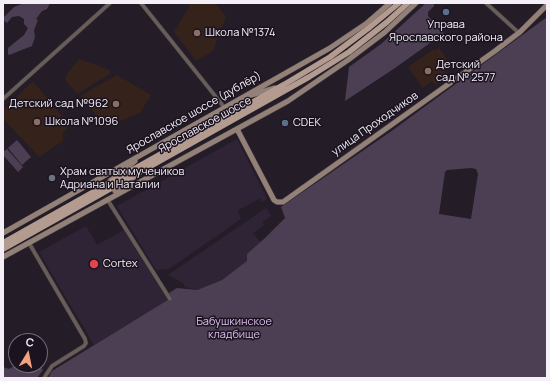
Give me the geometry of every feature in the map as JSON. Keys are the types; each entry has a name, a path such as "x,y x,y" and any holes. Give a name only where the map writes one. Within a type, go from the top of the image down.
{"main road":[{"name":"Ярославское шоссе","path":"3,243 285,84 341,50 398,3"},
{"name":"Ярославское шоссе","path":"3,249 309,78 349,52 408,3"}],"street":[{"path":"3,99 110,3"},
{"path":"141,3 224,108"},
{"name":"Ярославское шоссе (дублёр)","path":"3,233 330,48 367,23 390,3"},
{"path":"3,257 288,101 318,82 385,32 416,3"},
{"path":"486,3 519,33"},
{"name":"улица Проходчиков","path":"236,129 274,200 276,202 282,202 519,33 547,5"},
{"path":"241,98 285,84"},
{"path":"100,189 145,152"},
{"path":"99,204 139,173"},
{"path":"107,199 170,299"},
{"path":"29,243 59,293 86,343 84,346 52,366 44,378"}],"shaded area":[{"name":"Школа №1374","path":"191,3 215,3 226,16 213,51 196,61 174,32"},
{"name":"Детский сад № 2577","path":"439,48 448,61 442,66 448,76 435,85 432,81 423,88 408,67 434,49 435,51"},
{"name":"Детский сад №962","path":"79,59 110,70 110,74 77,94 65,80 68,72"},
{"name":"Детский сад №962","path":"117,75 151,95 140,113 106,127 80,96"},
{"name":"Школа №1096","path":"33,81 70,126 63,133 63,141 39,157 3,119 3,110"},
{"path":"237,139 267,199 262,202 260,198 237,211 241,219 169,269 156,270 117,206"},
{"path":"266,208 271,216 262,222 264,225 253,233 261,243 247,254 248,261 222,280 196,290 185,287 183,283 168,275"},
{"path":"86,226 97,245 124,230 168,300 94,345 39,252"}],"green space":[{"path":"24,3 50,3 47,9 42,11 36,19 38,20 34,30 35,37 32,46 9,55 8,48 24,35 28,28 24,24 24,19 19,16 12,17 7,23 3,20 3,18 14,7"},
{"path":"426,3 434,3 434,6 428,12 428,16 444,33 345,101 349,67 381,44"},
{"name":"Бабушкинское кладбище","path":"547,17 547,378 48,378 52,371 171,298 169,293 177,288 197,290 222,280 247,261 247,254 285,218 281,207 393,130","holes":["476,169 478,174 471,219 439,214 445,172 447,170"]},
{"path":"17,140 31,157 22,165 8,148"},
{"path":"7,149 23,167 18,172 3,155 3,152"},
{"path":"3,367 8,369 8,373 41,373 37,378 3,378"}],"place":[{"name":"Управа Ярославского района","path":"446,12"},
{"name":"Школа №1374","path":"197,33"},
{"name":"Детский сад № 2577","path":"428,71"},
{"name":"Детский сад №962","path":"116,104"},
{"name":"Школа №1096","path":"37,122"},
{"name":"CDEK","path":"285,123"},
{"name":"Храм святых мучеников Адриана и Наталии","path":"52,178"},
{"name":"Cortex","path":"94,264"}]}
